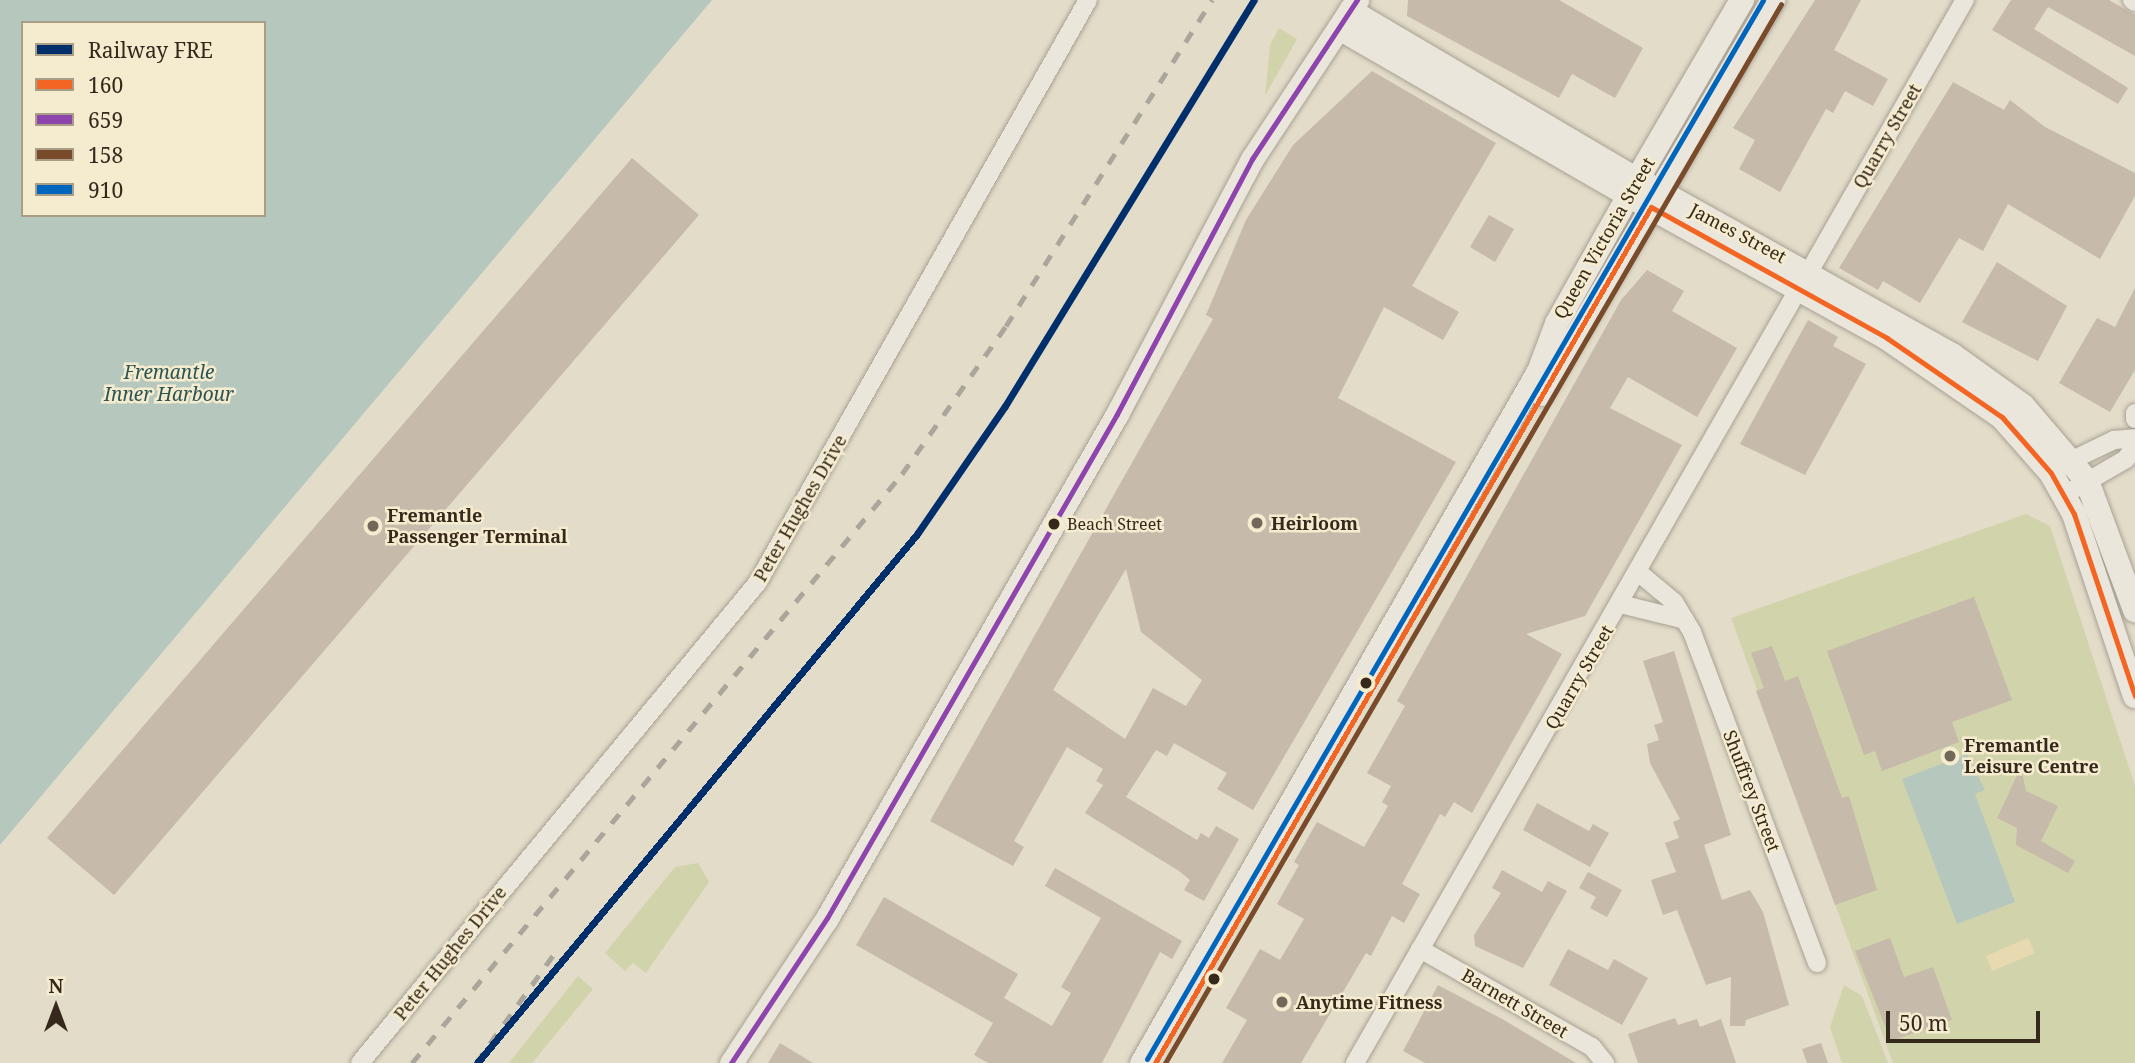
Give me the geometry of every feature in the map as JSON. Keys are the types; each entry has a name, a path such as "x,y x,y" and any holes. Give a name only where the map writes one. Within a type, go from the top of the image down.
{"main road":[{"name":"Queen Victoria Street","path":"1633,187 1742,0"},
{"name":"Queen Victoria Street","path":"1657,199 1773,0"},
{"name":"James Street","path":"1633,187 1975,370 2023,406 2071,458 2087,481 2135,610"},
{"name":"James Street","path":"1804,280 1964,387 2002,417 2051,473 2064,495 2135,696"}],"street":[{"name":"Peter Hughes Drive","path":"360,1063 758,582 1088,0"},
{"name":"Quarry Street","path":"1355,1063 1965,0"},
{"name":"James Street","path":"1349,13 1633,187"},
{"path":"731,1063 827,918 1117,414 1252,159 1349,13"},
{"name":"Queen Victoria Street","path":"1141,1063 1538,371 1556,323 1633,187"},
{"name":"Queen Victoria Street","path":"1155,1063 1657,199"},
{"path":"2135,413 2135,419"},
{"path":"2051,473 2071,458 2135,438"},
{"path":"2064,495 2126,459 2135,445"},
{"name":"Shuffrey Street","path":"1638,572 1685,620 1817,962"},
{"path":"1620,604 1685,620"},
{"name":"Barnett Street","path":"1420,949 1592,1047 1605,1063"}],"green space":[{"path":"1279,28 1297,39 1265,96 1270,45"},
{"name":"Fremantle Leisure Centre","path":"2026,514 2050,526 2135,786 2135,1063 1893,1063 1731,618"},
{"path":"698,863 709,882 646,973 633,963 625,971 605,953 675,867"},
{"path":"578,976 593,989 532,1063 509,1063"},
{"path":"1844,985 1862,996 1888,1063 1842,1063 1830,1027"}],"sand":[{"path":"2028,938 2035,953 1992,971 1986,956"}],"water":[{"name":"Fremantle Inner Harbour","path":"0,0 712,0 0,845"},
{"path":"1967,754 1985,790 1975,794 2015,902 1957,924 1902,779"}],"building":[{"path":"1408,0 1559,0 1643,48 1615,98 1572,74 1559,98 1407,16"},
{"path":"1815,0 1861,0 1834,50 1888,79 1873,106 1845,91 1833,113 1826,109 1780,192 1739,169 1755,140 1733,128"},
{"path":"2011,0 2109,0 2135,15 2135,56 2048,7 2034,29 2128,88 2118,104 1992,30"},
{"path":"1372,71 1496,143 1412,286 1459,312 1443,340 1384,307 1338,398 1456,462 1253,810 1217,789 1227,773 1174,743 1167,756 1156,750 1126,797 1197,840 1201,833 1209,838 1216,826 1239,839 1204,901 1184,890 1190,880 1179,871 1085,813 1103,785 1096,781 1103,769 1067,747 1014,841 1024,847 1013,866 930,821 1213,319 1206,315 1246,220 1293,145","holes":["1126,569 1141,632 1202,680 1186,706 1153,688 1125,739 1053,690"]},
{"path":"1953,82 2004,110 2010,100 2045,127 2135,173 2135,196 2100,259 2008,204 1983,251 1959,238 1920,303 1883,281 1878,290 1839,268"},
{"name":"Fremantle Passenger Terminal","path":"632,158 699,215 114,895 47,838"},
{"path":"1489,215 1514,229 1495,262 1470,247"},
{"path":"1997,262 2067,306 2038,361 1962,322"},
{"path":"1647,270 1684,291 1672,311 1737,348 1697,417 1628,377 1610,408 1682,445 1585,616 1526,634 1562,654 1472,813 1454,802 1445,817 1440,814 1402,884 1420,894 1404,923 1392,916 1371,956 1366,953 1301,1063 1222,1063 1247,1020 1226,1008 1260,949 1280,960 1304,919 1277,904 1299,865 1294,862 1317,822 1364,847 1388,806 1382,802 1391,786 1367,773 1405,706 1397,701 1621,300"},
{"path":"2135,288 2135,370 2110,412 2059,383 2097,318 2115,327"},
{"path":"1808,320 1838,337 1833,346 1866,364 1805,475 1740,444"},
{"path":"1974,597 2012,700 1952,722 1959,742 1882,771 1875,751 1864,755 1827,651"},
{"path":"1772,646 1785,681 1798,676 1842,798 1849,796 1877,890 1835,905 1756,691 1764,688 1751,653"},
{"path":"1674,651 1731,835 1704,845 1722,900 1750,890 1763,912 1789,1005 1746,1020 1745,1026 1730,1026 1731,977 1706,985 1677,910 1663,915 1651,880 1676,872 1665,843 1679,838 1673,822 1680,819 1650,763 1647,744 1659,740 1654,725 1663,722 1643,661"},
{"path":"2021,767 2026,791 2058,806 2041,841 2075,861 2068,873 2016,845 2017,828 1997,818"},
{"path":"1537,803 1589,831 1593,824 1609,833 1590,867 1523,830"},
{"path":"1055,868 1182,941 1172,959 1160,952 1102,1063 988,1063 974,1055 993,1023 856,945 884,897 1018,974 1004,998 1052,1026 1071,993 1061,987 1101,918 1045,886"},
{"path":"1502,870 1542,892 1548,881 1567,891 1523,968 1475,946 1474,935 1501,893 1492,888"},
{"path":"1588,872 1622,890 1607,917 1590,908 1596,897 1579,888"},
{"path":"1890,938 1904,977 1933,967 1952,1020 1891,1041 1855,951"},
{"path":"1568,949 1608,970 1614,959 1648,978 1622,1025 1549,985"},
{"path":"1438,985 1576,1063 1425,1063 1403,1051"},
{"path":"1675,1018 1678,1025 1697,1019 1700,1027 1721,1019 1736,1063 1638,1063 1628,1034"},
{"path":"780,1043 813,1063 768,1063"},
{"path":"1821,1043 1828,1063 1807,1063 1802,1049"}],"railway":[{"path":"412,1063 902,474 1006,326 1212,0"},
{"path":"476,1063 554,954"}],"rail line":[{"name":"FRE","path":"477,1063 917,534 1005,406 1254,0"}],"transit line":[{"name":"659","path":"731,1063 827,918 1117,414 1252,159 1357,0"},
{"name":"910","path":"1147,1059 1763,0"},
{"name":"158","path":"1165,1063 1781,4"},
{"name":"160","path":"1155,1063 1651,207 1887,338 2002,417 2051,473 2074,514 2135,696"}],"place":[{"name":"Heirloom","path":"1257,523"},
{"name":"Beach Street","path":"1054,524"},
{"name":"Fremantle Passenger Terminal","path":"373,526"},
{"name":"Fremantle Leisure Centre","path":"1950,756"},
{"name":"Anytime Fitness","path":"1282,1002"}]}
